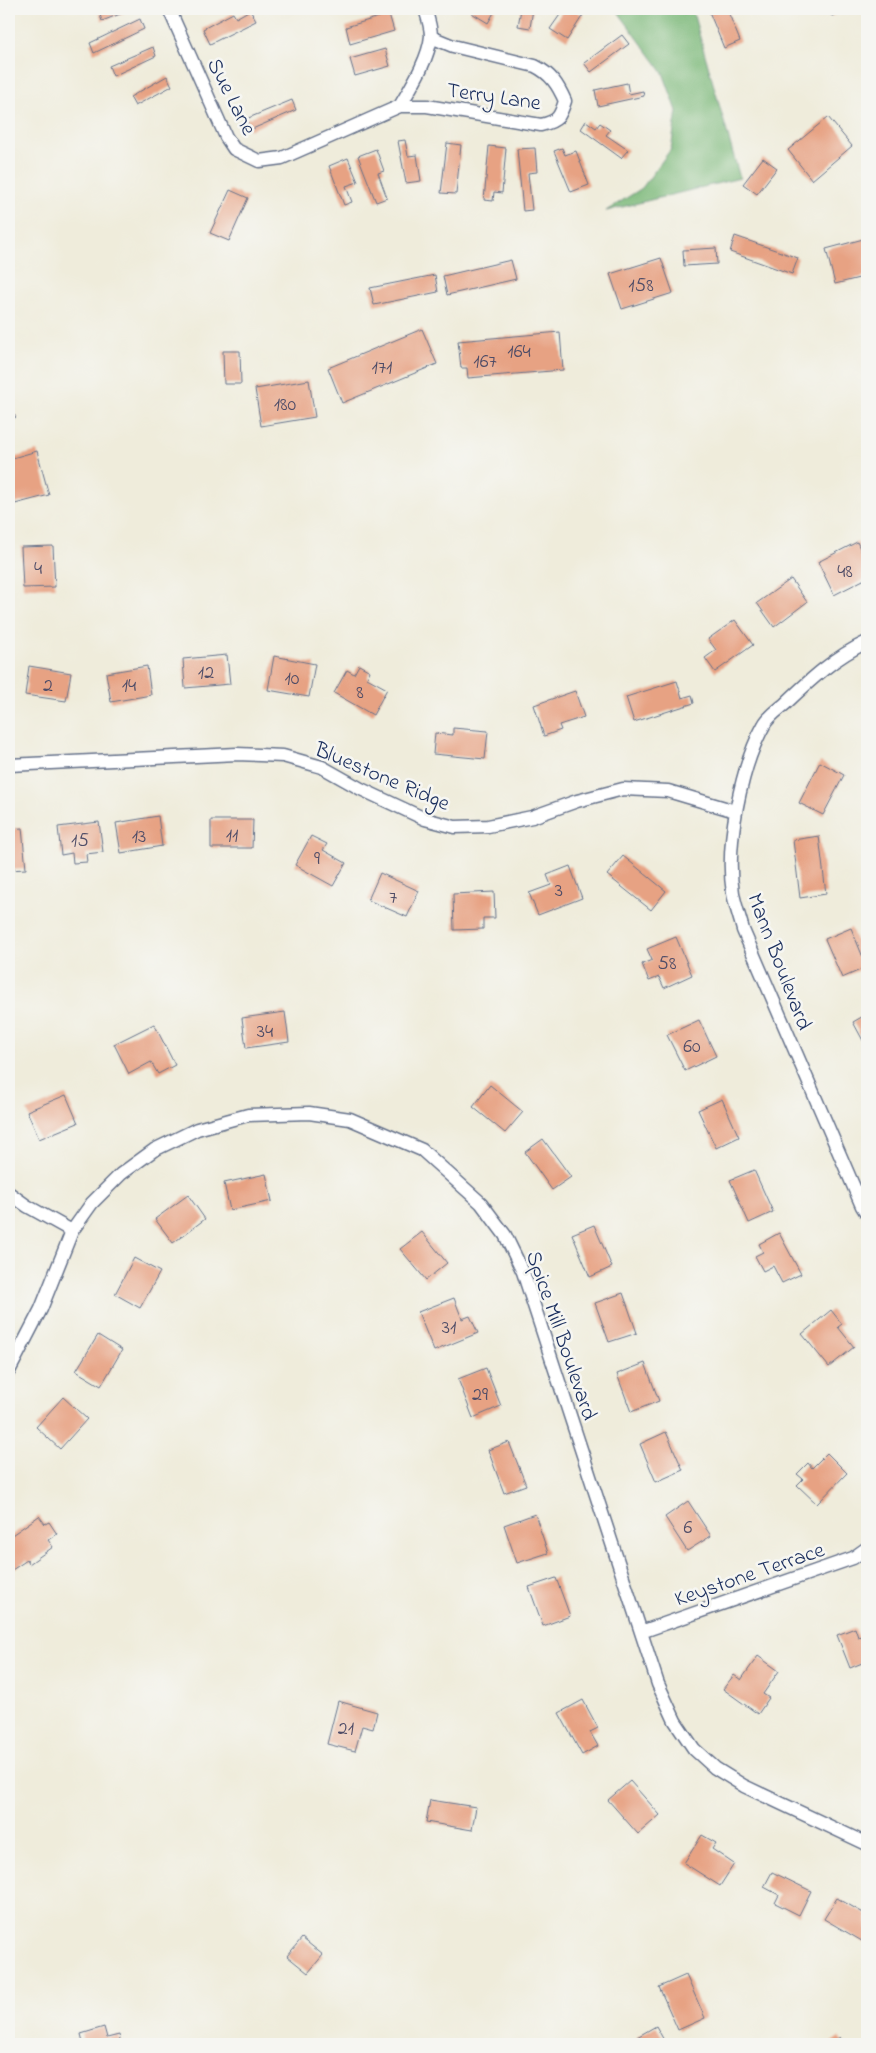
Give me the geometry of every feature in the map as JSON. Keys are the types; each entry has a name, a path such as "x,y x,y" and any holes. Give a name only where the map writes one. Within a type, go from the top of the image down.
{"street":[{"name":"Sue Lane","path":"169,9 226,138 234,150 246,156 259,161 282,158 400,106"},
{"path":"400,106 418,75 431,37 425,9"},
{"name":"Terry Lane","path":"400,106 427,106 540,125 551,122 560,116 565,101 557,83 545,71 535,66 453,46 431,37"},
{"name":"Mann Boulevard","path":"867,642 846,652 816,674 765,723 753,748 735,811 732,854 733,892 743,930 867,1214"},
{"name":"Bluestone Ridge","path":"9,765 237,754 283,756 322,768 361,790 425,819 455,827 488,826 532,817 577,801 623,789 668,792 735,811"},
{"name":"Spice Mill Boulevard","path":"9,1371 41,1309 72,1231 92,1203 121,1174 154,1150 197,1129 248,1115 310,1113 350,1119 422,1150 481,1203 505,1235 523,1272 641,1632 662,1693 675,1721 694,1749 715,1768 744,1786 867,1844"},
{"path":"9,1193 27,1206 72,1231"},
{"name":"Keystone Terrace","path":"641,1632 852,1558 867,1548"}],"green space":[{"path":"616,9 692,9 740,178 606,211 642,188 671,149 677,111 663,73"}],"building":[{"path":"98,9 133,9 102,21"},
{"path":"472,9 496,9 488,23 470,12"},
{"path":"521,9 533,9 530,28 518,26"},
{"path":"564,9 573,9 583,15 567,40 550,29"},
{"path":"708,9 727,9 740,41 724,48"},
{"path":"819,9 837,9 833,16"},
{"path":"250,10 256,21 210,44 203,29 233,13 236,18"},
{"path":"389,14 394,31 350,44 346,27"},
{"path":"140,19 144,29 94,53 90,43"},
{"path":"622,35 629,44 591,72 584,63"},
{"path":"153,47 156,56 113,76 109,66"},
{"path":"385,49 390,66 355,76 350,59"},
{"path":"167,76 172,86 135,106 130,97"},
{"path":"627,83 629,94 643,91 644,96 598,106 595,90"},
{"path":"292,100 296,110 250,130 246,119"},
{"path":"828,117 852,146 812,180 788,150"},
{"path":"586,121 596,128 600,123 610,130 606,135 628,150 621,158 581,129"},
{"path":"405,140 408,156 417,155 421,181 406,183 398,141"},
{"path":"447,143 461,145 456,194 441,193"},
{"path":"489,146 506,148 502,193 494,192 493,201 484,200"},
{"path":"535,148 537,172 528,173 532,210 523,211 517,149"},
{"path":"562,148 565,155 576,151 589,185 571,192 554,151"},
{"path":"376,149 384,171 378,173 387,198 376,202 358,156"},
{"path":"348,158 358,182 346,186 352,202 344,205 329,166"},
{"path":"763,158 777,168 757,194 743,184"},
{"path":"230,190 248,198 229,241 210,233"},
{"path":"735,236 798,258 792,274 730,252"},
{"path":"867,238 867,276 835,284 826,249"},
{"path":"716,248 717,264 684,266 683,250"},
{"path":"661,258 673,293 622,309 610,274"},
{"path":"511,260 516,279 447,295 443,276"},
{"path":"435,275 438,292 374,305 370,288"},
{"path":"422,329 437,364 342,403 328,368"},
{"path":"560,332 563,370 468,378 467,368 461,368 458,341"},
{"path":"223,351 240,351 241,384 224,384"},
{"path":"309,380 315,417 261,426 255,389"},
{"path":"9,408 16,417 9,422"},
{"path":"37,451 49,495 15,504 9,480 9,459"},
{"path":"857,542 867,563 867,578 834,595 818,562"},
{"path":"53,546 55,587 23,588 21,547"},
{"path":"791,579 807,602 774,627 757,603"},
{"path":"735,620 753,645 715,672 705,658 716,650 708,639"},
{"path":"227,655 230,684 185,688 183,659"},
{"path":"274,656 315,664 309,697 268,690"},
{"path":"359,665 370,671 367,678 387,689 373,715 334,693 347,670 354,674"},
{"path":"29,666 71,673 66,701 25,695"},
{"path":"147,666 151,695 111,702 106,673"},
{"path":"677,681 682,698 692,695 694,703 634,722 626,697"},
{"path":"575,691 584,717 559,725 561,730 544,736 534,705"},
{"path":"453,728 488,731 485,759 433,754 435,733 453,735"},
{"path":"820,762 844,775 823,815 799,803"},
{"path":"158,816 162,846 121,853 116,823"},
{"path":"211,820 253,820 252,848 211,848"},
{"path":"99,822 103,852 86,854 87,862 73,863 72,853 61,855 58,827"},
{"path":"22,828 26,869 9,870 9,829"},
{"path":"311,836 327,844 323,850 346,863 333,886 295,865"},
{"path":"819,836 826,894 800,898 793,840"},
{"path":"623,856 666,891 651,910 607,875"},
{"path":"570,866 582,898 538,915 529,893 551,885 547,875"},
{"path":"380,873 419,891 407,917 368,900"},
{"path":"494,892 495,918 483,918 483,929 454,930 453,894"},
{"path":"851,928 867,967 842,978 825,939"},
{"path":"676,937 692,975 664,988 659,977 649,981 642,964 652,960 647,949"},
{"path":"285,1012 289,1042 246,1048 242,1018"},
{"path":"867,1014 867,1048 853,1022"},
{"path":"699,1020 716,1056 685,1071 667,1035"},
{"path":"154,1024 175,1065 158,1074 151,1062 129,1074 114,1044"},
{"path":"490,1085 523,1112 505,1133 473,1107"},
{"path":"66,1095 78,1123 39,1139 27,1111"},
{"path":"722,1099 739,1137 716,1148 698,1110"},
{"path":"543,1139 571,1177 552,1190 525,1152"},
{"path":"754,1170 773,1212 749,1223 730,1180"},
{"path":"266,1174 272,1201 230,1210 224,1183"},
{"path":"188,1195 205,1219 173,1243 155,1219"},
{"path":"594,1225 612,1267 590,1277 572,1234"},
{"path":"422,1232 447,1263 426,1280 400,1249"},
{"path":"779,1233 801,1274 782,1283 773,1266 763,1271 755,1256 763,1252 759,1244"},
{"path":"134,1258 160,1272 140,1308 115,1294"},
{"path":"623,1293 637,1333 609,1342 595,1303"},
{"path":"454,1298 462,1319 470,1316 478,1333 434,1351 418,1312"},
{"path":"831,1310 842,1324 838,1327 854,1347 829,1367 802,1334"},
{"path":"98,1335 122,1350 101,1386 76,1371"},
{"path":"645,1363 659,1401 631,1412 617,1374"},
{"path":"486,1368 501,1406 473,1418 458,1379"},
{"path":"63,1397 87,1419 60,1449 36,1427"},
{"path":"666,1432 683,1470 656,1482 640,1444"},
{"path":"509,1442 526,1485 504,1493 488,1450"},
{"path":"827,1453 847,1473 817,1504 797,1485 803,1479 797,1474 808,1463 812,1468"},
{"path":"688,1501 711,1536 687,1551 665,1517"},
{"path":"535,1514 548,1553 517,1563 504,1525"},
{"path":"39,1516 45,1524 49,1522 57,1534 48,1540 53,1547 29,1564 27,1560 9,1572 9,1537"},
{"path":"556,1578 570,1616 543,1626 529,1587"},
{"path":"855,1628 858,1637 867,1634 867,1661 850,1668 837,1635"},
{"path":"758,1656 779,1671 763,1694 769,1698 758,1714 723,1689 734,1675 741,1680"},
{"path":"583,1700 598,1728 590,1732 598,1746 582,1755 559,1713"},
{"path":"338,1701 377,1712 373,1729 362,1726 355,1751 327,1744"},
{"path":"630,1781 660,1815 638,1834 608,1800"},
{"path":"430,1800 476,1807 472,1830 426,1822"},
{"path":"702,1835 716,1843 712,1849 734,1864 720,1886 684,1863"},
{"path":"772,1872 811,1891 799,1915 775,1903 779,1895 764,1887"},
{"path":"837,1898 867,1915 867,1944 824,1919"},
{"path":"302,1938 323,1955 308,1973 287,1956"},
{"path":"686,1975 705,2018 678,2030 659,1987"},
{"path":"656,2026 666,2044 641,2044 637,2037"},
{"path":"104,2027 107,2038 119,2035 121,2044 77,2044 83,2042 81,2034"},
{"path":"840,2037 845,2044 830,2044"}]}
